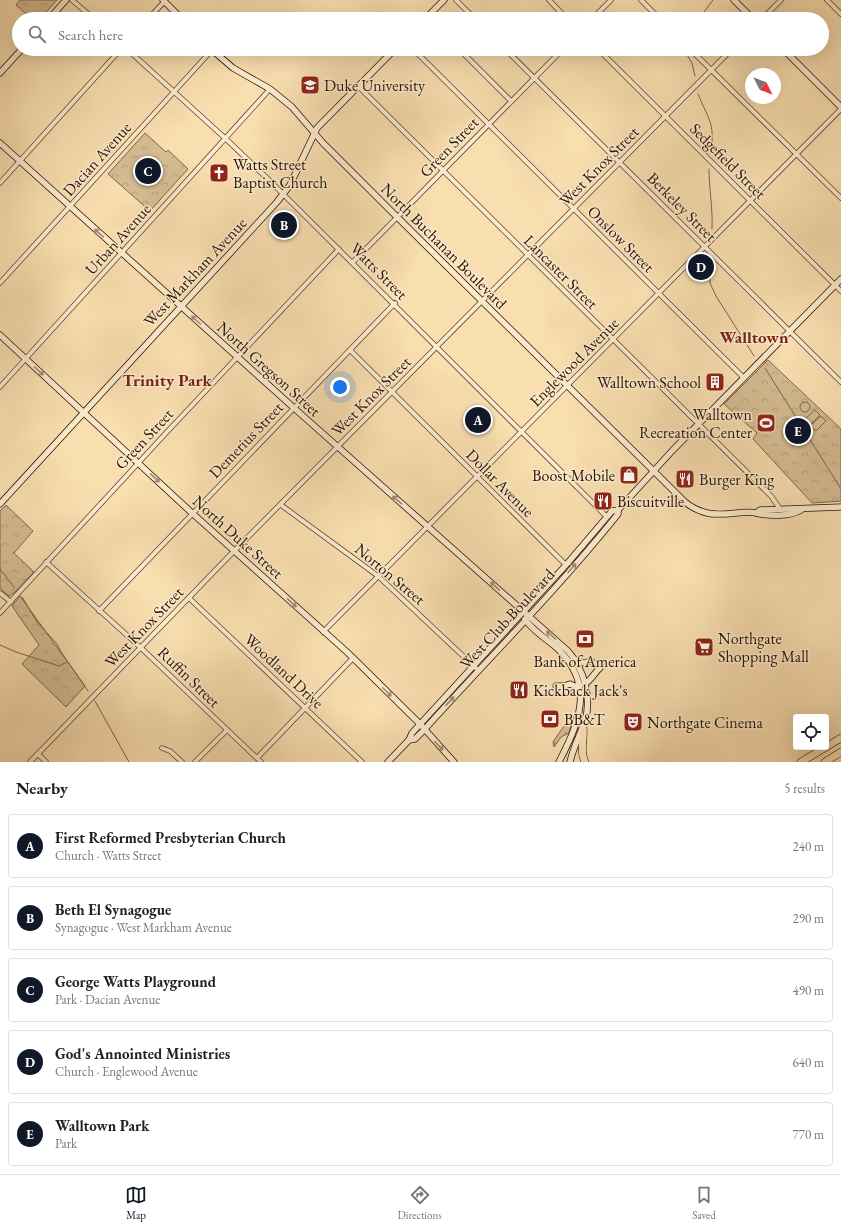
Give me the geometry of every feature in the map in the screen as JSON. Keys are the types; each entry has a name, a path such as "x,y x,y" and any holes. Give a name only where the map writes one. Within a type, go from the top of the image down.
{"highway":[{"path":"583,726 584,736 582,752 585,762"},
{"path":"829,745 841,738"},
{"path":"801,762 821,750"},
{"path":"825,762 841,752"}],"main road":[{"path":"55,12 66,0"},
{"path":"433,12 444,0"},
{"path":"734,0 746,12"},
{"path":"163,1 175,12"},
{"path":"0,73 16,56"},
{"name":"North Buchanan Boulevard","path":"220,56 238,71 270,89 286,101 323,144 680,498 700,510 715,514 757,513"},
{"name":"West Markham Avenue","path":"0,504 284,194 314,132 388,56"},
{"path":"790,56 841,108"},
{"name":"North Gregson Street","path":"0,143 523,613 567,659 573,669 580,688 581,706 574,734 559,762"},
{"name":"West Club Boulevard","path":"388,762 409,740 412,733 420,724 527,618 602,533 618,514 618,510 652,470 841,279"},
{"name":"North Duke Street","path":"0,335 192,513 353,658 420,724 454,762"},
{"path":"757,513 760,510 794,508 801,510 841,507"},
{"name":"West Club Boulevard","path":"409,740 415,739 424,730 613,510 618,510"},
{"path":"757,513 767,515 795,514 801,510"},
{"path":"602,533 608,524 607,517"},
{"name":"North Gregson Street","path":"527,618 563,646 575,660 582,672 587,713 570,762"},
{"path":"575,660 584,663 591,661 597,664 600,668 593,674 590,681 584,684"},
{"path":"556,686 570,684 580,688"}],"street":[{"path":"72,0 86,12"},
{"path":"456,0 468,12"},
{"path":"549,0 560,12"},
{"path":"599,12 611,0"},
{"path":"641,0 653,12"},
{"path":"769,12 781,0"},
{"path":"827,0 841,14"},
{"path":"154,12 163,1"},
{"path":"0,183 115,56"},
{"name":"Watts Street","path":"135,56 284,194 438,346 607,517"},
{"name":"Dacian Avenue","path":"0,283 206,56"},
{"name":"Onslow Street","path":"420,56 744,378"},
{"path":"466,56 511,101"},
{"name":"Berkeley Street","path":"512,56 841,382"},
{"name":"Green Street","path":"353,262 556,56"},
{"name":"Sedgefield Street","path":"605,56 841,291"},
{"path":"697,56 841,198"},
{"name":"West Knox Street","path":"30,762 234,551 725,56"},
{"name":"Lancaster Street","path":"358,86 771,496 780,509"},
{"name":"Urban Avenue","path":"0,387 270,89"},
{"name":"Englewood Avenue","path":"323,632 841,108"},
{"name":"Green Street","path":"0,613 339,248"},
{"name":"Demerius Street","path":"99,611 394,303"},
{"name":"Dollar Avenue","path":"350,350 566,565"},
{"name":"Norton Street","path":"281,505 378,576 476,668"},
{"name":"Ruffin Street","path":"46,562 140,647 261,762"},
{"path":"0,593 10,602"},
{"name":"Woodland Drive","path":"189,598 362,762"},
{"path":"257,758 353,658"},
{"path":"195,762 227,730"},
{"path":"162,748 170,751 182,762"},
{"path":"38,754 46,762"}],"green space":[{"path":"20,0 57,0 46,12 24,12 16,5"},
{"path":"145,133 166,152 168,150 188,169 150,211 108,174"},
{"path":"768,360 841,429 841,501 812,503 753,439 757,433 724,404"},
{"path":"803,402 807,402 809,403 809,411 803,412 800,409 800,405"},
{"path":"815,410 820,415 810,425 805,419"},
{"path":"821,416 826,421 816,431 810,426"},
{"path":"6,505 33,531 14,553 34,572 15,592 9,596 0,588 0,511"},
{"path":"20,596 85,686 66,707 22,664 39,645 12,606"},
{"path":"574,714 569,733 561,737 554,747 553,742 564,726 571,724"}],"waterway":[{"path":"704,12 713,0"},
{"path":"688,56 692,63 695,76"},
{"path":"698,94 712,128 711,153"},
{"path":"709,169 712,229"},
{"path":"707,261 710,271 710,283 716,296 754,356"},
{"path":"765,368 841,489"},
{"path":"0,569 14,587"},
{"path":"22,597 37,622 57,644 88,691"},
{"path":"0,645 16,652 59,666 67,662"},
{"path":"95,701 129,762"}],"place":[{"name":"Duke University","path":"310,85"},
{"name":"George Watts Playground","path":"148,171"},
{"name":"Watts Street Baptist Church","path":"219,173"},
{"name":"Beth El Synagogue","path":"284,225"},
{"name":"God's Annointed Ministries","path":"701,267"},
{"name":"Walltown School","path":"715,382"},
{"name":"First Reformed Presbyterian Church","path":"478,420"},
{"name":"Walltown Recreation Center","path":"766,423"},
{"name":"Walltown Park","path":"798,431"},
{"name":"Boost Mobile","path":"629,475"},
{"name":"Burger King","path":"685,479"},
{"name":"Biscuitville","path":"603,501"},
{"name":"Bank of America","path":"585,639"},
{"name":"Northgate Shopping Mall","path":"704,647"},
{"name":"Kickback Jack's","path":"519,690"},
{"name":"BB&T","path":"550,719"},
{"name":"Northgate Cinema","path":"633,722"}],"district":[{"name":"Walltown","path":"754,337"},
{"name":"Trinity Park","path":"167,380"}]}
